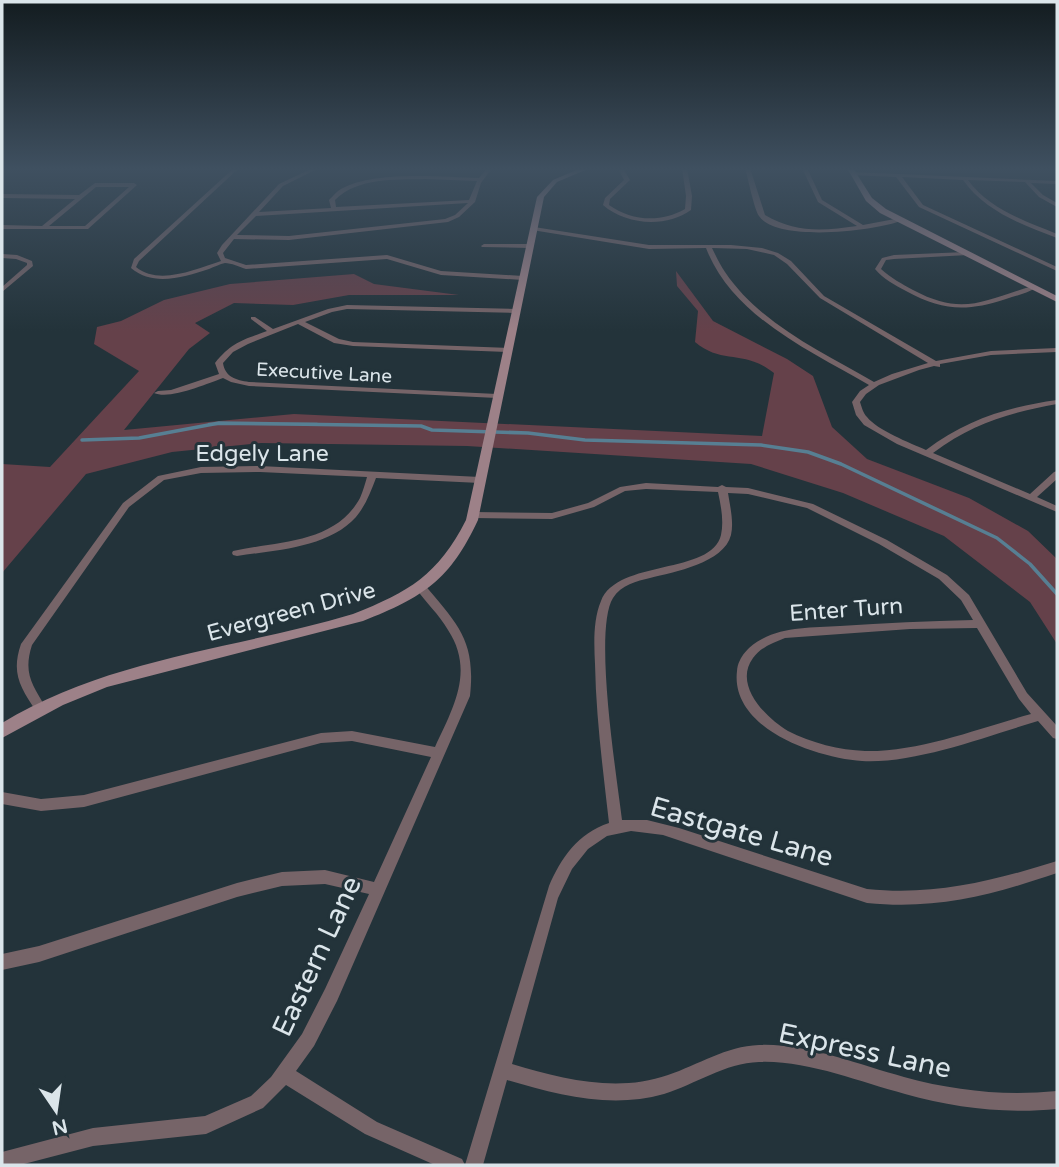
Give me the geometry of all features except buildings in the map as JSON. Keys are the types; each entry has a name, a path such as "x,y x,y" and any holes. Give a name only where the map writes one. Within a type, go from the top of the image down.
{"street":[{"path":"22,228 28,222"},
{"path":"43,228 50,222"},
{"path":"2,227 86,228 92,222"},
{"path":"177,222 136,260 133,267 145,276 165,276 184,274 226,261 246,267 265,267 387,257 441,273 523,278"},
{"path":"226,261 220,253 246,222"},
{"path":"232,237 289,237 438,222"},
{"name":"Evergreen Drive","path":"2,731 40,708 117,678 366,617 420,587 453,556 473,515 535,222"},
{"path":"774,222 807,231 884,222"},
{"path":"855,222 861,226"},
{"path":"905,222 1057,299"},
{"path":"957,222 1057,269"},
{"path":"1028,222 1057,236"},
{"path":"534,229 573,232 632,245 757,250 777,255 791,264 802,279 821,296 936,365"},
{"path":"484,246 530,246"},
{"path":"709,248 718,271 748,303 796,339 873,384"},
{"path":"967,254 894,257 884,259 877,269 929,302 958,309 983,306 1032,288"},
{"path":"2,256 17,257 30,262 30,266 2,290"},
{"path":"2,277 17,277"},
{"name":"Executive Lane","path":"497,396 259,385 239,382 225,375 219,368 225,355 245,342 347,307 516,311"},
{"path":"253,318 272,332"},
{"path":"299,322 337,341 353,344 507,350"},
{"path":"1057,350 990,353 936,365 873,384 858,397 857,408 860,415 889,435 1057,509"},
{"path":"158,393 172,392 225,375"},
{"path":"927,453 960,428 992,414 1057,402"},
{"name":"Edgely Lane","path":"40,708 21,677 22,655 27,644 120,513 153,482 175,474 215,470 481,480"},
{"path":"237,553 317,537 341,527 361,507 373,474"},
{"path":"1032,498 1057,474"},
{"path":"473,515 552,516 591,505 624,489 646,485 723,488 772,495 810,506 943,577 965,598 1023,696 1057,734"},
{"path":"616,827 601,662 601,623 605,602 618,586 629,580 716,553 726,538 728,523 723,488"},
{"name":"Eastern Lane","path":"2,1161 93,1137 206,1125 257,1102 284,1074 325,1006 464,696 467,662 465,647 454,627 420,587"},
{"name":"Enter Turn","path":"980,624 910,625 783,634 769,638 749,655 742,665 742,689 757,713 784,734 835,752 867,756 908,751 1040,716"},
{"path":"2,799 41,805 85,800 321,738 361,737 439,752"},
{"name":"Eastgate Lane","path":"474,1165 528,974 559,877 581,845 616,827 635,826 674,834 867,896 898,901 918,901 960,893 1057,867"},
{"path":"2,962 39,954 237,890 282,879 325,877 377,889"},
{"name":"Express Lane","path":"502,1070 567,1089 615,1092 663,1086 727,1059 774,1054 824,1062 981,1101 1057,1100"},
{"path":"284,1074 371,1128 456,1165"}],"shaded area":[{"path":"676,271 713,321 787,359 813,376 832,427 867,459 969,498 1028,531 1057,559 1057,644 1030,602 944,536 843,493 751,464 467,446 261,443 172,452 86,474 2,573 2,464 50,467 139,371 94,344 97,327 121,321 164,300 230,284 354,274 374,284 459,295 349,295 293,305 234,303 195,323 210,333 189,349 124,430 294,414 762,436 774,373 753,361 715,353 695,342 698,311 677,286"}],"waterway":[{"path":"209,424 214,424"},
{"path":"82,440 139,438 214,424"},
{"path":"214,424 286,424"},
{"path":"214,424 286,424"},
{"path":"286,424 317,424"},
{"path":"286,424 421,426 432,430 528,433 585,440 761,445 808,452 841,464 997,538 1030,564 1057,594"}]}
